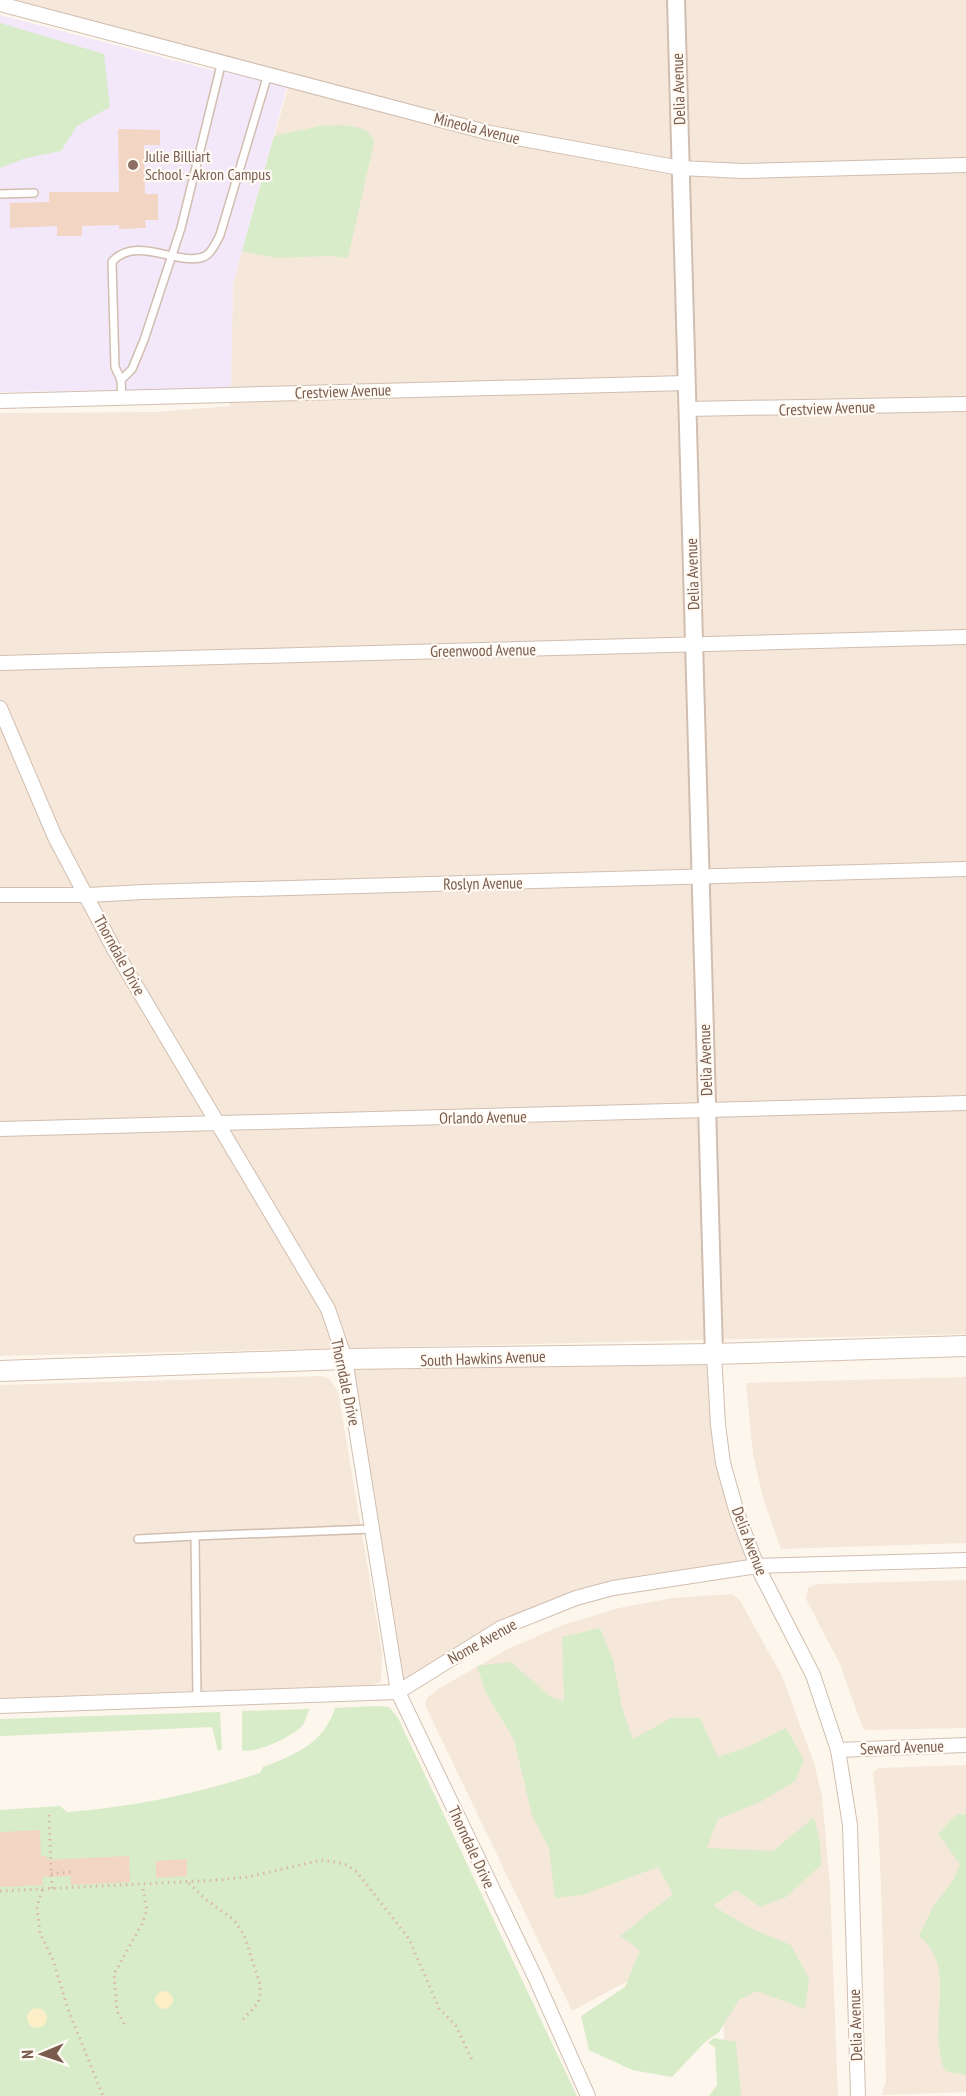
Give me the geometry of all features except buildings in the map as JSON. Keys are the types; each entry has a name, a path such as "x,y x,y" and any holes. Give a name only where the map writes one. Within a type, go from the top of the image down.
{"main road":[{"name":"South Hawkins Avenue","path":"0,1371 345,1359 714,1354 966,1346"}],"street":[{"name":"Delia Avenue","path":"676,0 714,1354 718,1425 723,1463 737,1513 757,1566 813,1675 838,1750 849,1825 858,2096"},
{"name":"Mineola Avenue","path":"0,4 490,133 680,168 743,171 966,165"},
{"name":"Crestview Avenue","path":"0,401 686,383"},
{"name":"Crestview Avenue","path":"687,409 966,404"},
{"name":"Greenwood Avenue","path":"0,663 966,637"},
{"name":"Thorndale Drive","path":"0,708 55,837 114,949 328,1309 345,1359 398,1692 588,2096"},
{"name":"Roslyn Avenue","path":"0,895 88,896 143,892 966,869"},
{"name":"Orlando Avenue","path":"0,1129 966,1103"},
{"name":"Nome Avenue","path":"398,1692 484,1637 566,1601 613,1588 757,1566 966,1560"},
{"path":"0,1706 398,1692"},
{"name":"Seward Avenue","path":"838,1750 966,1745"}],"lane":[{"path":"122,380 132,369 144,340 181,228 222,62"},
{"path":"122,398 122,380 115,367 112,262 119,254 134,251 171,254 193,259 206,255 220,235 268,74"},
{"path":"0,194 34,193"},
{"path":"138,1539 372,1529"},
{"path":"195,1536 197,1700"}],"path":[{"path":"49,1815 52,1889"},
{"path":"0,1891 248,1877 321,1860 345,1864 357,1872 409,1939 439,2008 456,2026 473,2062"},
{"path":"51,1874 71,1872"},
{"path":"188,1882 205,1899 234,1920 244,1935 260,1984 260,1995 258,2003 240,2023"},
{"path":"124,2024 117,2011 114,1974 145,1917 146,1901 142,1884"},
{"path":"42,1890 37,1906 37,1925 53,1960 68,2009 103,2096"}],"shaded area":[{"path":"0,0 966,0 966,1334 0,1356 0,413 157,412 230,406 233,284 290,80"},
{"path":"0,15 207,69 288,83 233,284 231,389 0,392"},
{"path":"714,1354 718,1425 757,1566 701,1575 538,1612 398,1692 345,1359"},
{"path":"321,1376 329,1379 338,1391 382,1652 381,1682 372,1685 0,1698 0,1385"},
{"path":"966,1377 966,1543 781,1549 763,1498 753,1454 746,1383"},
{"path":"966,1580 966,1728 866,1730 862,1726 840,1664 806,1599 808,1588 817,1584"},
{"path":"732,1594 739,1599 782,1676 814,1763 822,1796 830,1886 838,2096 727,2096 722,1995 701,1941 572,2011 425,1705 427,1698 440,1688 506,1650 563,1625 619,1608 672,1598"},
{"path":"966,1765 966,2092 882,2095 886,2080 882,1915 878,1816 873,1773 879,1768"}],"green space":[{"path":"0,23 104,54 110,107 77,126 61,151 23,159 0,168"},
{"path":"340,125 365,130 374,142 348,258 329,256 276,258 242,251 274,136 320,126"},
{"path":"600,1628 613,1660 622,1708 633,1739 671,1718 700,1718 718,1757 750,1746 786,1728 804,1760 795,1781 762,1801 718,1819 707,1848 773,1851 814,1817 820,1842 821,1865 786,1897 760,1907 736,1890 713,1906 754,1930 791,1945 809,1979 805,2009 757,1991 739,2000 719,2032 705,2042 672,2077 632,2070 589,2050 581,2016 625,1987 640,1950 620,1936 673,1894 658,1867 582,1895 555,1898 549,1848 532,1815 514,1740 485,1691 477,1666 511,1662 551,1697 564,1701 562,1637"},
{"path":"389,1707 398,1718 577,2096 0,2096 0,1810 60,1806 67,1812 92,1810 141,1803 212,1787 260,1773 263,1767 307,1746 324,1730 335,1708"},
{"path":"310,1709 305,1722 291,1735 255,1750 242,1750 242,1711"},
{"path":"220,1712 222,1749 218,1751 212,1727 0,1736 0,1719"},
{"path":"966,1814 966,2075 945,2071 938,2035 940,1981 938,1964 931,1949 919,1936 933,1907 954,1879 960,1864 938,1834 956,1815"},
{"path":"714,2038 736,2042 741,2096 709,2096 717,2085 715,2047 708,2043"}],"sand":[{"path":"160,1991 168,1991 173,1996 171,2007 160,2009 155,2004 155,1996"},
{"path":"33,2008 41,2008 47,2014 47,2022 41,2028 33,2028 27,2022 27,2014"}],"place":[{"name":"Julie Billiart School - Akron Campus","path":"133,165"}]}
